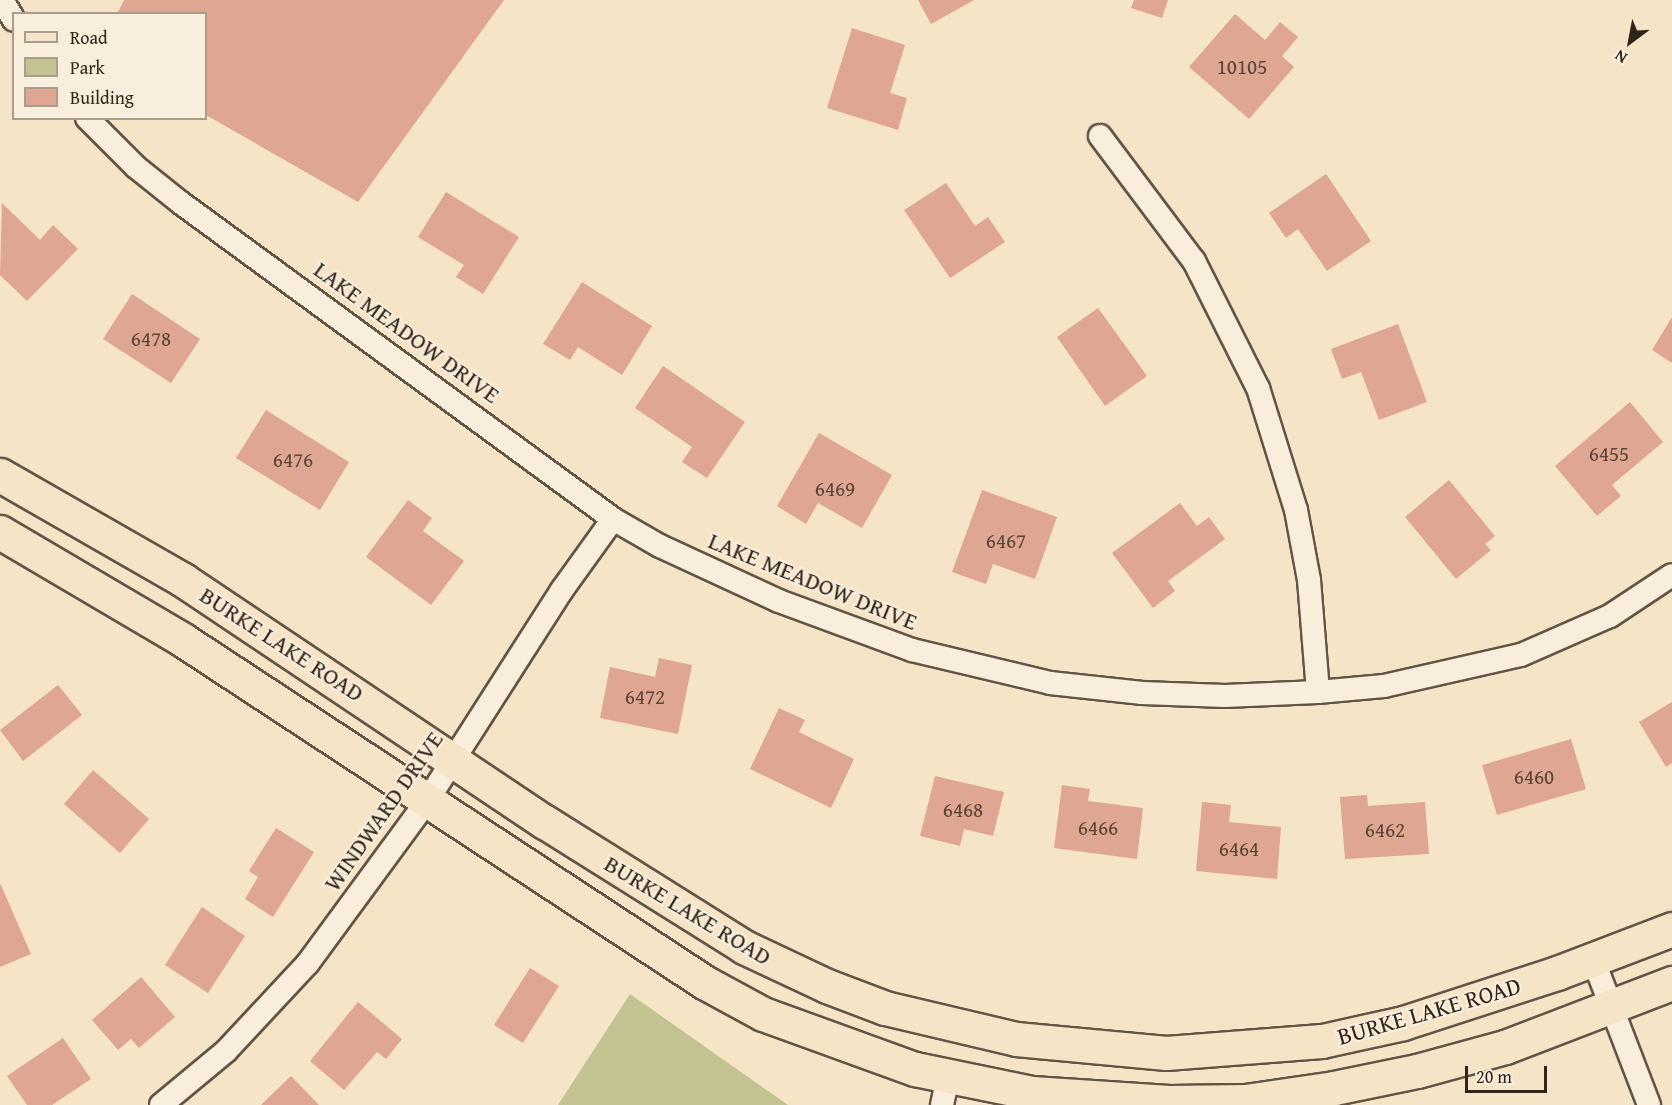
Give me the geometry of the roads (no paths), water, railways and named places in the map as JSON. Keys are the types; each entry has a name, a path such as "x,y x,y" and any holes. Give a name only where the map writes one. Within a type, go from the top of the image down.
{"main road":[{"name":"BURKE LAKE ROAD","path":"0,475 183,580 454,757 545,822 744,947 885,1008 1016,1039 1166,1053 1322,1041 1403,1023 1593,959 1672,929"},
{"name":"BURKE LAKE ROAD","path":"0,532 193,647 636,940 723,993 763,1014 839,1043 945,1091 1032,1093 1169,1102 1245,1101 1334,1088 1417,1071 1505,1047 1612,1008 1672,983"}],"street":[{"path":"2,0 12,17"},
{"name":"LAKE MEADOW DRIVE","path":"89,120 136,167 181,203 613,519 660,546 779,601 901,647 985,669 1050,682 1142,693 1225,696 1318,692 1384,686 1521,655 1610,616 1672,575"},
{"path":"1100,136 1194,261 1258,388 1296,510 1309,580 1318,692"},
{"name":"WINDWARD DRIVE","path":"160,1105 226,1051 267,1010 308,963 427,801 562,590 613,519"},
{"path":"1593,959 1649,1105"}]}
